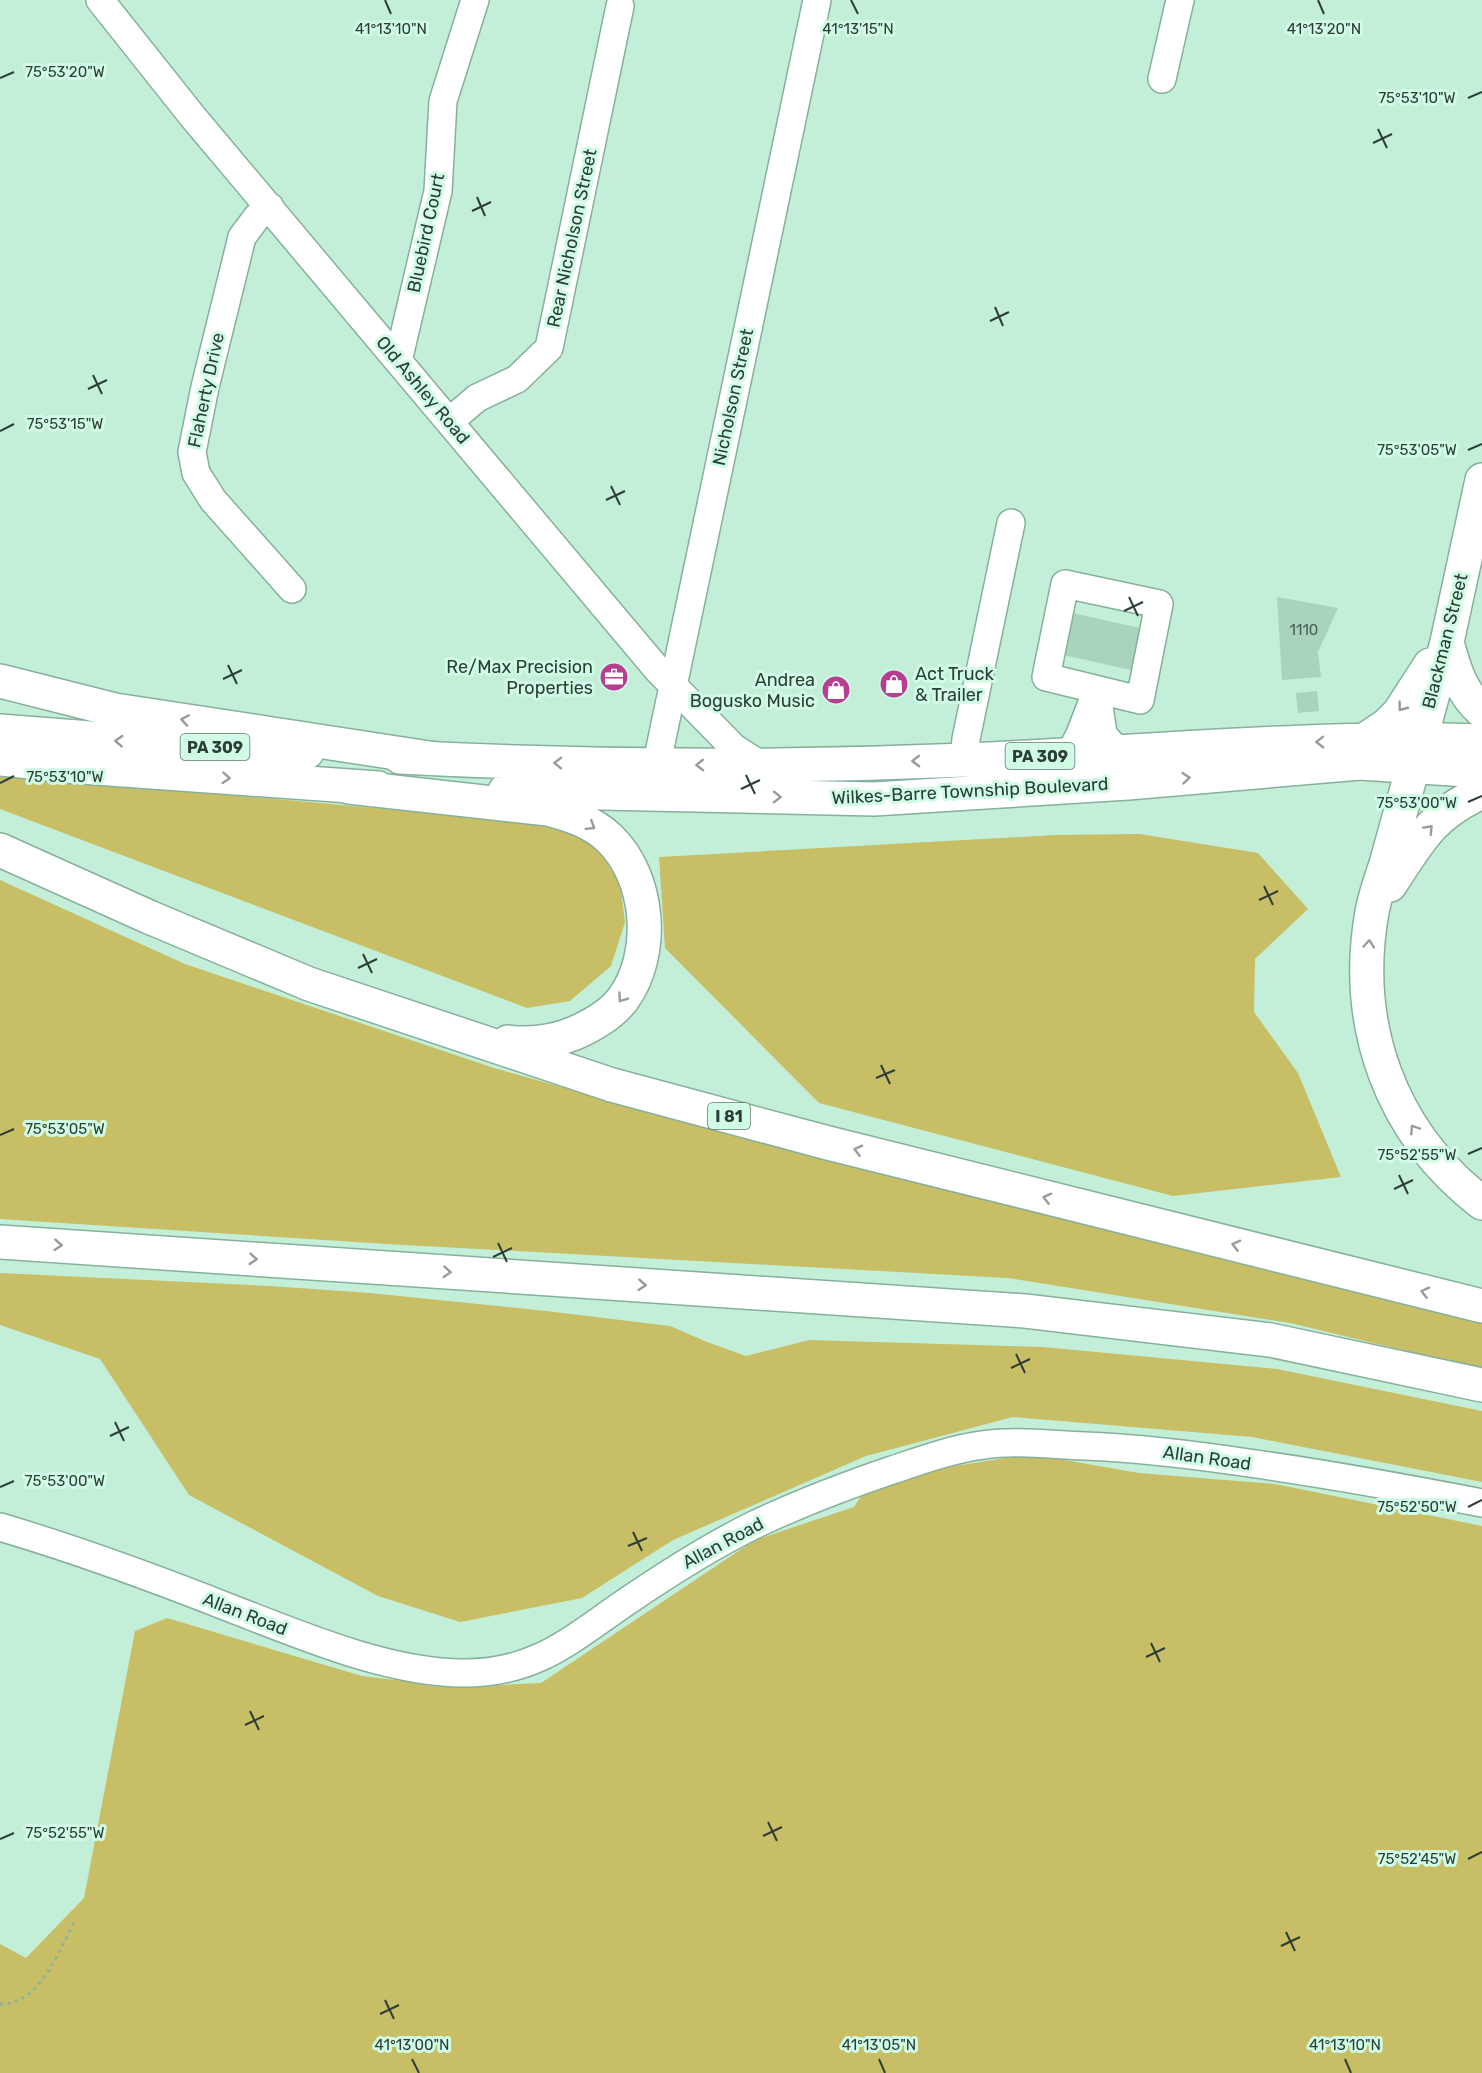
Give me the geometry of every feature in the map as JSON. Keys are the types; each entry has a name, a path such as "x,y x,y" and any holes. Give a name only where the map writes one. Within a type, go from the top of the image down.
{"main road":[{"name":"Blackman Street","path":"1481,487 1447,642 1372,911 1367,981 1374,1040 1383,1073 1399,1105 1424,1145 1446,1170 1482,1203"},
{"path":"1447,642 1462,687 1473,704 1482,711"},
{"path":"1363,741 1387,725 1399,713 1447,642"},
{"path":"0,681 115,710 429,758"},
{"name":"PA 309","path":"0,731 167,744 429,758"},
{"name":"Wilkes-Barre Township Boulevard","path":"349,787 657,781 761,765 964,760 1222,745 1363,741 1482,771"},
{"name":"Wilkes-Barre Township Boulevard","path":"429,758 657,781 874,799 1128,783 1360,763 1482,741"},
{"name":"PA 309","path":"0,759 349,787"},
{"path":"349,787 548,809 571,814 592,825 610,839 635,877 645,918 643,940 634,979 623,999 610,1013 567,1036 537,1043 511,1043 442,1028"},
{"path":"1372,911 1423,834 1443,814 1482,792"},
{"name":"I 81","path":"0,850 149,917 309,984 612,1085 828,1143 1482,1306"},
{"path":"0,1242 1025,1311 1270,1340 1482,1385"}],"street":[{"name":"Old Ashley Road","path":"100,0 193,117 657,669 734,748 761,765"},
{"name":"Bluebird Court","path":"398,361 438,191 443,101 475,0"},
{"name":"Nicholson Street","path":"657,781 660,748 817,0"},
{"path":"1162,79 1180,0"},
{"name":"Rear Nicholson Street","path":"450,422 477,398 517,379 549,348 620,6"},
{"name":"Flaherty Drive","path":"270,207 257,216 242,237 205,387 192,452 196,473 213,500 292,589"},
{"path":"964,760 966,739 1011,523"},
{"path":"1065,584 1159,604 1140,700 1097,690 1046,677 1065,584"},
{"path":"1097,690 1103,734 1117,752"},
{"path":"1070,754 1097,690"},
{"name":"Allan Road","path":"0,1527 114,1563 296,1633 382,1661 430,1670 463,1673 523,1665 539,1659 588,1629 699,1554 754,1525 811,1500 939,1454 985,1444 1130,1448 1360,1479 1482,1503"}],"path":[{"path":"0,2004 12,2005 42,1983 75,1920"}],"shaded area":[{"path":"0,774 551,824 594,841 619,874 625,922 611,966 570,1001 527,1008 0,809"},
{"path":"1140,834 1258,853 1308,909 1255,959 1254,1012 1298,1073 1341,1177 1173,1196 819,1103 665,948 659,857 1056,835"},
{"path":"0,880 185,964 494,1068 798,1153 1155,1233 1482,1318 1482,1369 1290,1323 1008,1278 387,1244 0,1219"},
{"path":"0,1273 270,1286 370,1293 546,1311 670,1326 746,1356 809,1340 1043,1347 1277,1369 1482,1411 1482,1482 1252,1437 1013,1417 866,1456 673,1540 582,1598 460,1622 378,1596 189,1495 100,1359 0,1325"},
{"path":"1030,1454 1139,1473 1275,1484 1482,1526 1482,2073 0,2073 0,1944 26,1958 84,1898 135,1631 167,1618 362,1676 452,1687 541,1683 755,1540 854,1507 863,1493 904,1474"}],"building":[{"path":"1277,597 1338,608 1318,652 1321,677 1282,680"},
{"path":"1068,612 1149,630 1140,672 1059,654"},
{"path":"1317,691 1319,711 1298,713 1296,693"}],"place":[{"name":"Re/Max Precision Properties","path":"614,677"},
{"name":"Act Truck & Trailer","path":"894,684"},
{"name":"Andrea Bogusko Music","path":"836,690"}]}
